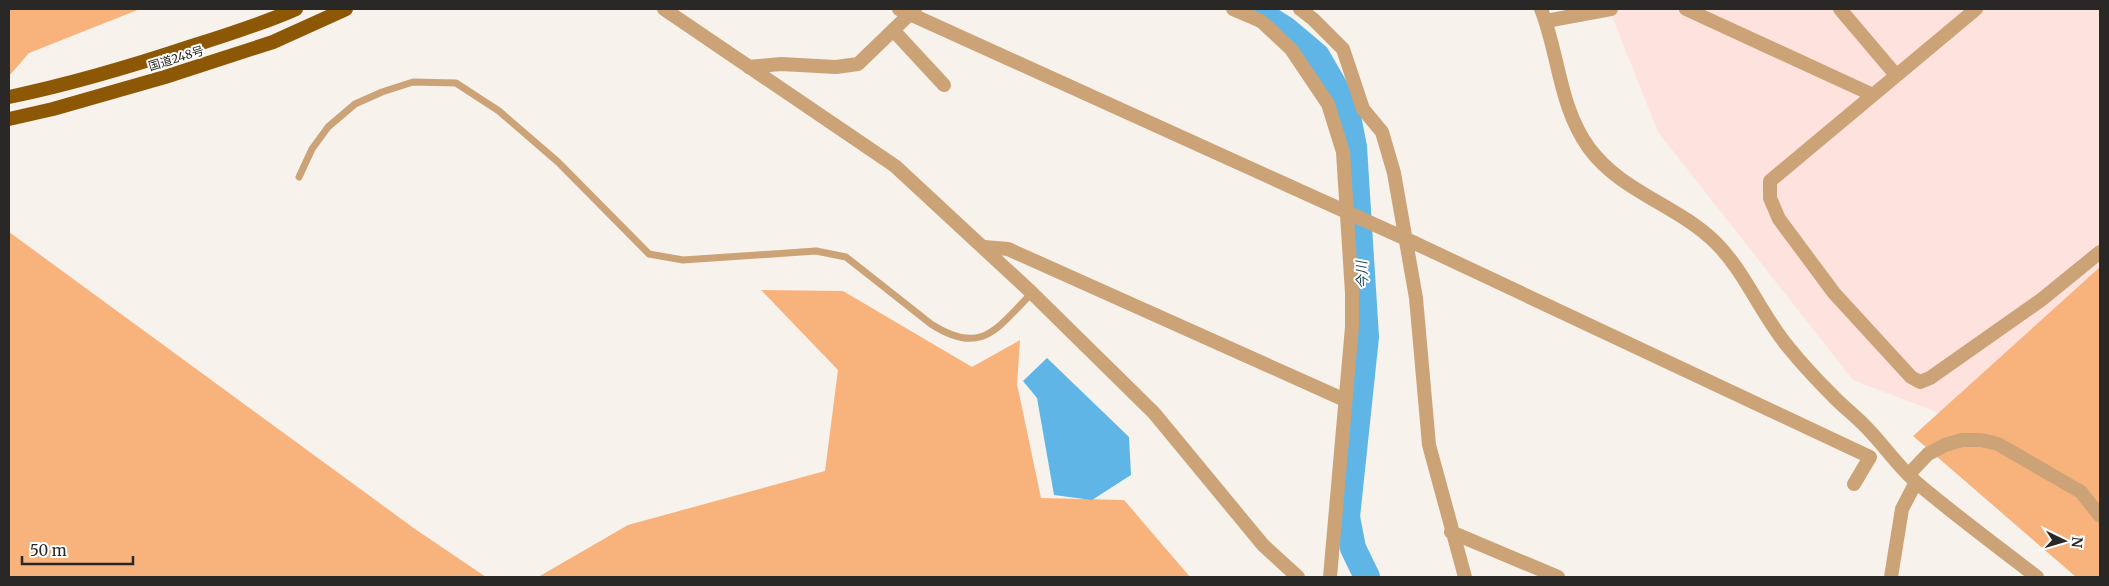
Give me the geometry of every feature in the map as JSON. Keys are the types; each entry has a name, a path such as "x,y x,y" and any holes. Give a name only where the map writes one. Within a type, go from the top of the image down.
{"highway":[{"name":"国道248号","path":"9,118 53,109 183,72 273,42 346,9"},
{"name":"国道248号","path":"9,96 47,89 159,57 267,22 291,11"}],"street":[{"path":"664,9 895,166 984,247 1154,413 1263,545 1298,577"},
{"path":"1233,9 1261,21 1291,49 1328,104 1342,152 1348,212 1352,328 1330,577"},
{"path":"1300,9 1313,18 1343,49 1363,110 1382,132 1394,173 1416,298 1429,445 1451,532 1465,577"},
{"path":"1611,9 1543,15 1564,93 1577,130 1590,149 1619,178 1694,223 1717,244 1741,273 1788,346 1832,395 1863,423 1912,478 2037,577"},
{"path":"1686,9 1873,95"},
{"path":"1840,9 1895,74"},
{"path":"1976,9 1918,58 1895,74 1873,95 1770,180 1770,198 1779,219 1834,293 1911,377 1920,382 1930,378 2041,300 2100,252"},
{"path":"749,67 781,64 836,68 858,64 893,30 908,10 1378,225 1870,457 1854,484"},
{"path":"893,30 944,85"},
{"path":"984,247 1008,249 1345,400"},
{"path":"1891,577 1902,510 1912,478 1928,454 1944,445 1962,440 1981,440 1998,444 2081,492 2100,516"},
{"path":"1451,532 1558,577"}],"lane":[{"path":"298,178 312,149 328,127 355,104 382,92 413,82 456,83 499,111 550,156 649,254 683,260 816,251 846,257 945,334 963,340 980,338 991,333 1032,293"}],"shaded area":[{"path":"9,9 140,9 29,53 9,76"},
{"path":"1609,9 2100,9 2100,294 1968,424 1853,380 1658,132"},
{"path":"9,232 415,529 486,577 9,577"},
{"path":"2100,267 2100,577 2076,577 1913,436"},
{"path":"761,290 843,291 972,367 1020,340 1017,384 1041,498 1124,500 1190,577 538,577 628,525 825,471 838,370"}],"water":[{"path":"1047,358 1129,437 1131,475 1092,500 1054,495 1037,398 1023,381"}],"waterway":[{"name":"今川","path":"1253,9 1285,29 1317,56 1346,106 1354,147 1366,337 1347,517 1353,548 1367,577"}]}
